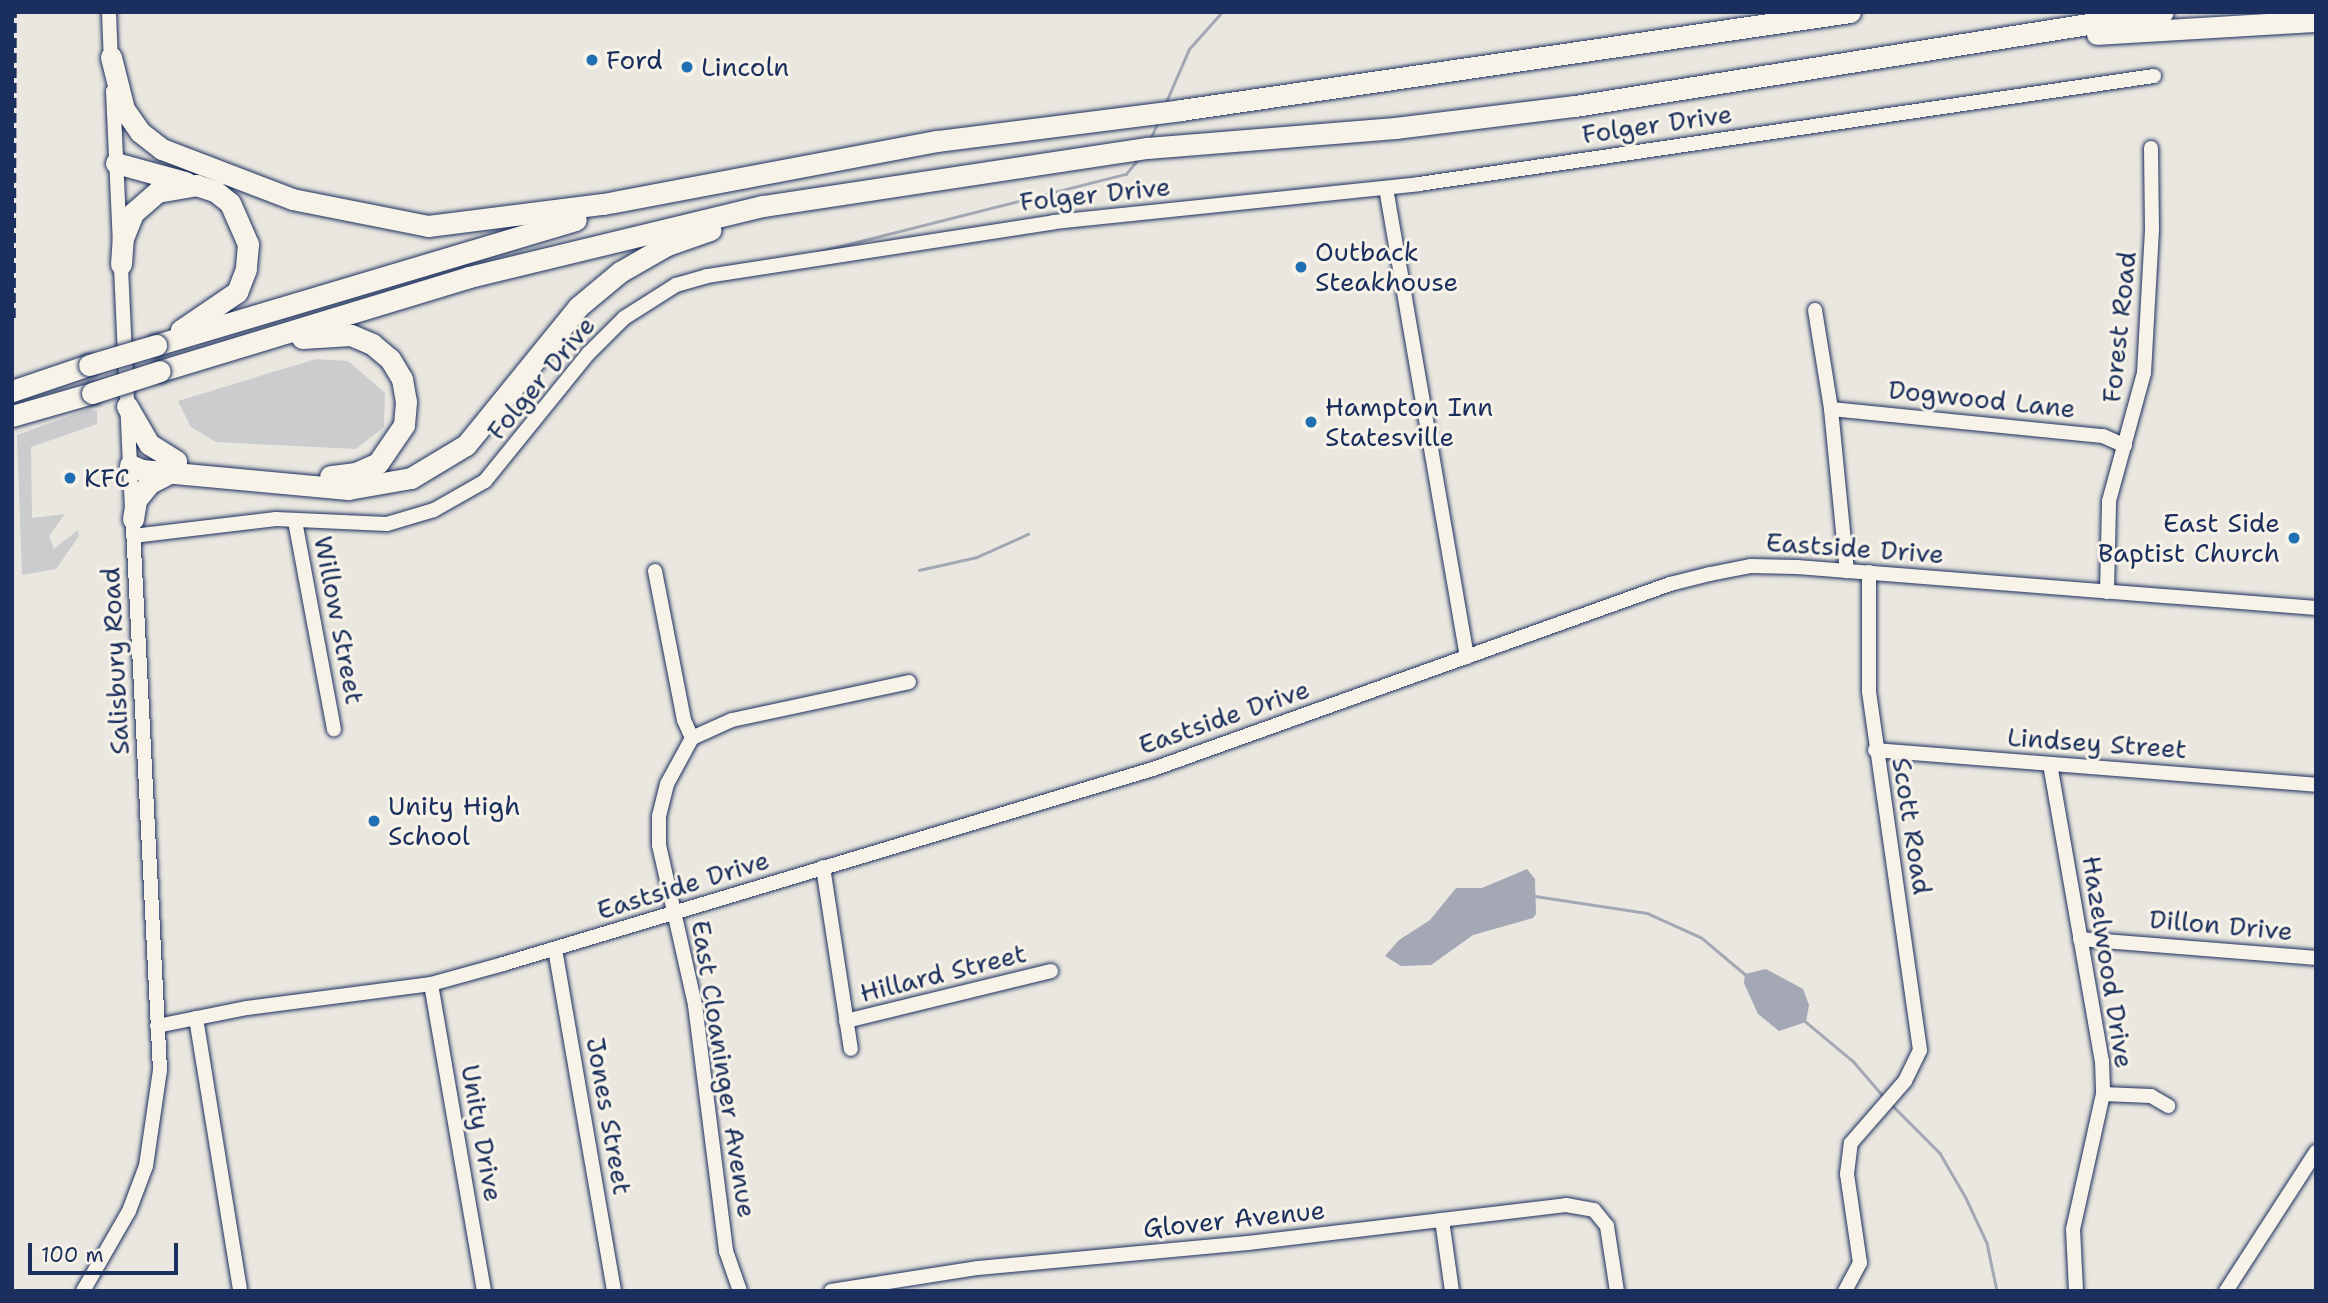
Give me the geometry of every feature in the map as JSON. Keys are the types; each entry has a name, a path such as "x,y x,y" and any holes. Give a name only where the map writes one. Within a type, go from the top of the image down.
{"highway":[{"path":"111,57 124,109 140,132 188,161 292,199 428,226 514,218 937,141 1181,110 1850,12"},
{"path":"12,416 469,277 764,206 1147,148 1395,128 1575,106 2057,26 2163,12"},
{"path":"2057,26 2092,34 2316,21"},
{"path":"116,163 138,158 188,161"},
{"path":"116,163 215,191 236,212 248,244 246,269 237,292 218,309 156,345"},
{"path":"127,406 149,444 173,467 348,489 411,478 466,445 578,307 620,272 667,245 735,223 996,171"},
{"path":"121,264 123,238 143,201 157,192 196,185"},
{"path":"12,391 89,365 692,187"},
{"path":"130,465 344,476 378,463 404,425 407,402 396,369 373,344 351,335 288,340 194,360"},
{"path":"133,527 143,492 173,467"}],"street":[{"name":"Salisbury Road","path":"83,1291 124,1222 146,1166 160,1070 109,12"},
{"name":"Folger Drive","path":"133,527 295,521 387,524 412,519 466,494 502,463 588,354 624,318 676,285 740,270 1054,222 1386,188 2154,76"},
{"name":"Forest Road","path":"2107,592 2109,501 2138,407 2146,355 2151,148"},
{"path":"1386,188 1467,657"},
{"path":"1815,310 1831,409 1847,571"},
{"name":"Dogwood Lane","path":"1831,409 2103,436 2125,446"},
{"name":"Willow Street","path":"295,521 334,729"},
{"name":"Eastside Drive","path":"157,1026 314,997 431,984 555,949 1153,769 1710,574 1774,566 2316,608"},
{"path":"654,571 684,720 692,738 732,720 909,682"},
{"name":"Scott Road","path":"1845,1291 1860,1263 1847,1174 1851,1143 1905,1081 1920,1050 1920,1033 1875,750 1867,632 1869,572"},
{"name":"East Cloaninger Avenue","path":"692,738 676,760 659,816 659,845 675,913 709,1097 726,1251 740,1291"},
{"name":"Lindsey Street","path":"1875,750 2316,785"},
{"name":"Hazelwood Drive","path":"2050,764 2104,1094 2073,1229 2077,1291"},
{"path":"823,867 851,1049"},
{"name":"Dillon Drive","path":"2080,939 2316,958"},
{"name":"Jones Street","path":"555,949 614,1291"},
{"name":"Hillard Street","path":"846,1021 1051,971"},
{"name":"Unity Drive","path":"431,984 484,1291"},
{"path":"196,1018 240,1291"},
{"path":"2104,1094 2151,1097 2168,1106"},
{"path":"2226,1291 2316,1152"},
{"name":"Glover Avenue","path":"881,1287 978,1268 1566,1205 1594,1210 1608,1226 1617,1291"},
{"path":"1442,1220 1452,1291"},
{"path":"831,1291 881,1287"}],"shaded area":[{"path":"316,359 348,361 385,393 384,427 356,449 216,442 191,427 178,401"},
{"path":"89,409 97,411 97,424 31,447 32,518 65,514 49,536 54,549 78,530 79,536 56,569 22,575 17,435"},
{"path":"1527,869 1535,879 1536,914 1533,918 1473,935 1431,965 1401,966 1385,956 1399,940 1430,920 1456,888 1482,888"},
{"path":"1766,969 1803,989 1809,1005 1806,1022 1779,1031 1758,1014 1744,983 1745,974"}],"waterway":[{"path":"1166,102 1189,49 1222,12"},
{"path":"1150,140 1158,121"},
{"path":"817,252 1126,174 1139,158"},
{"path":"919,570 977,557 1028,534"},
{"path":"1535,896 1647,913 1702,938 1746,975"},
{"path":"1806,1022 1854,1062 1884,1097"},
{"path":"1891,1104 1940,1153 1966,1198 1987,1243 1997,1291"}],"railway":[{"path":"14,318 15,12"},
{"path":"12,672 12,769"}],"place":[{"name":"Ford","path":"592,60"},
{"name":"Lincoln","path":"687,67"},
{"name":"Outback Steakhouse","path":"1301,267"},
{"name":"Hampton Inn Statesville","path":"1311,422"},
{"name":"KFC","path":"70,478"},
{"name":"East Side Baptist Church","path":"2294,538"},
{"name":"Unity High School","path":"374,821"}]}
